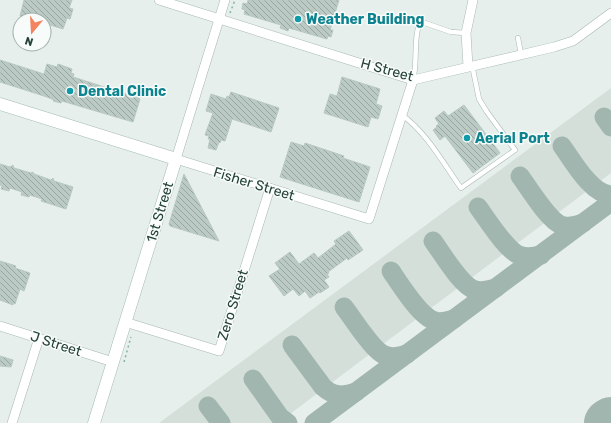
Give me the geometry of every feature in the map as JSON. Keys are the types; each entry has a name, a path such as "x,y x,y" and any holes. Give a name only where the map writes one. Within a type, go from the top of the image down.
{"street":[{"name":"H Street","path":"159,0 413,80 554,47 573,41 609,17"},
{"name":"1st Street","path":"94,423 225,0"},
{"path":"470,66 466,33 474,0"},
{"name":"Fisher Street","path":"0,104 369,219 413,80"},
{"name":"Zero Street","path":"125,322 219,351 270,188"},
{"name":"J Street","path":"0,326 113,362"},
{"path":"12,423 39,338"}],"lane":[{"path":"413,80 416,69 417,32 419,25 425,23 451,32 466,33"},
{"path":"518,38 521,54"},
{"path":"402,114 411,121 425,137 461,188 467,184 515,150 479,99 470,66"}],"shaded area":[{"path":"611,88 611,173 278,423 159,423"}],"building":[{"path":"24,0 72,0 69,8 73,9 70,19 67,18 63,29 52,26 52,12 21,12"},
{"name":"Weather Building","path":"248,0 339,0 330,30 333,30 331,37 328,36 327,39 289,28 288,31 280,28 281,25 244,14 245,10 242,9 243,3 247,4"},
{"name":"Dental Clinic","path":"0,60 44,74 47,64 57,67 58,64 72,69 71,73 74,74 73,77 139,98 140,99 133,122 62,101 61,103 53,101 54,100 47,97 0,82"},
{"path":"342,77 380,89 376,104 382,106 378,119 371,117 368,127 324,113 330,94 337,96"},
{"path":"231,92 279,108 271,132 232,119 225,141 221,140 220,143 219,142 216,150 208,148 210,139 208,139 209,136 205,135 213,113 206,111 211,94 226,99 227,96 229,97"},
{"name":"Aerial Port","path":"464,105 500,153 473,173 445,136 440,140 433,130 439,124 435,118 444,111 448,116"},
{"path":"291,142 304,146 305,143 344,156 343,158 370,167 359,202 280,177"},
{"path":"0,164 10,167 13,165 14,168 31,173 33,172 34,174 51,180 53,178 54,181 73,187 66,209 41,201 42,199 30,195 29,197 21,195 22,192 10,188 9,191 1,189"},
{"path":"184,174 219,241 170,226 169,224"},
{"path":"349,231 363,250 348,260 347,258 328,272 329,273 327,274 329,277 324,280 329,287 310,298 305,291 299,296 293,289 284,296 269,276 280,269 275,263 290,252 299,264 314,253 318,258 336,244 334,241"},
{"path":"0,261 16,266 15,268 30,273 24,291 20,289 15,304 13,303 13,305 0,300"},
{"path":"0,356 13,360 11,367 0,366"}],"taxiway":[{"path":"604,117 611,127"},
{"path":"562,146 583,176 596,189 611,195"},
{"path":"520,176 550,217 556,222 566,226 574,226 583,223"},
{"path":"314,423 611,202"},
{"path":"478,207 503,241 514,252 527,257 541,255"},
{"path":"433,241 458,276 470,287 480,291 496,288"},
{"path":"391,271 417,307 429,318 440,322 454,319"},
{"path":"344,307 371,344 380,353 392,357 407,354"},
{"path":"292,345 323,387 327,390 338,395 346,395 356,392"},
{"path":"253,379 280,417 288,423"},
{"path":"208,406 221,423"}],"place":[{"name":"Weather Building","path":"298,19"},
{"name":"Dental Clinic","path":"70,91"},
{"name":"Aerial Port","path":"467,138"}]}
